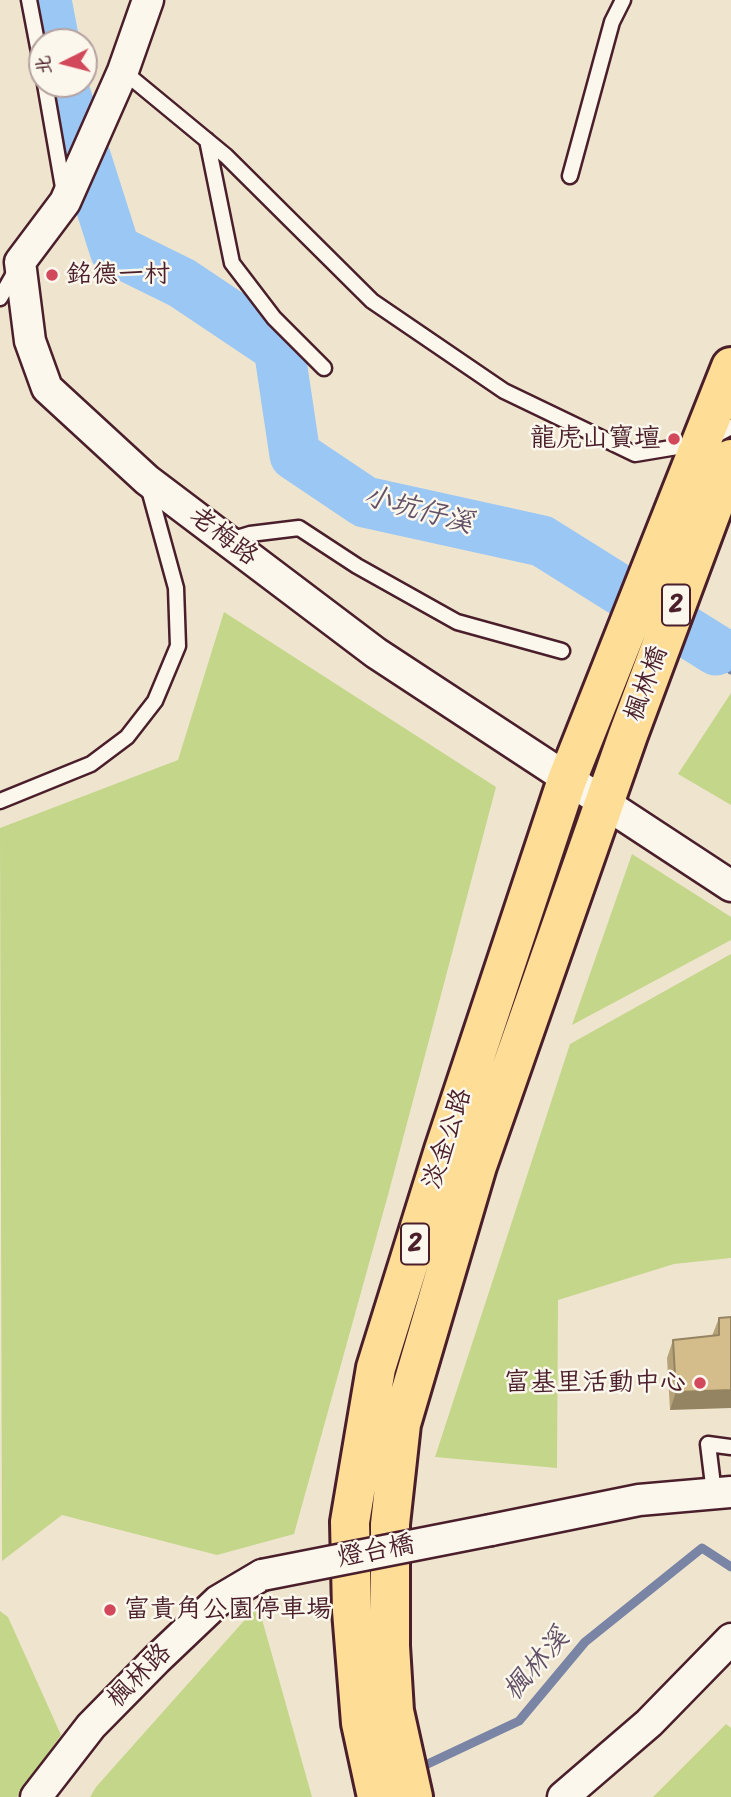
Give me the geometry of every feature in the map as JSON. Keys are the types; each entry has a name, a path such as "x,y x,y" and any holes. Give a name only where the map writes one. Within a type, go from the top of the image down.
{"main road":[{"name":"2","path":"722,451 731,367"},
{"name":"楓林橋","path":"588,732 686,483 722,451"},
{"name":"楓林橋","path":"628,735 722,451"},
{"name":"淡金公路","path":"377,1717 352,1611 350,1522 376,1368 444,1150 567,780 588,732"},
{"name":"淡金公路","path":"377,1717 390,1646 390,1524 401,1424 477,1166 628,735"},
{"name":"2","path":"377,1717 377,1797"},
{"name":"2","path":"377,1717 413,1797"}],"street":[{"path":"20,262 65,202 123,71 148,0"},
{"name":"老梅路","path":"20,262 30,341 47,388 147,480 376,653 731,886"},
{"name":"燈台橋","path":"262,1574 639,1500 722,1492"},
{"name":"楓林路","path":"36,1797 91,1726 157,1659 218,1601 262,1574"},
{"path":"564,1797 649,1723 731,1639"}],"lane":[{"path":"29,0 34,28"},
{"path":"570,176 612,22 623,0"},
{"path":"123,71 207,141 372,301 504,391 635,454 722,451"},
{"path":"47,98 65,202"},
{"path":"207,141 232,263 274,318 324,368"},
{"path":"0,298 20,262"},
{"path":"0,801 91,764 127,737 155,701 178,646 176,588 147,480"},
{"path":"227,541 250,534 299,528 357,566 457,622 562,651"},
{"path":"722,1492 708,1444 731,1447"}],"green space":[{"path":"224,612 496,787 388,1195 294,1534 217,1555 62,1515 2,1561 0,828 178,760"},
{"path":"731,693 731,805 678,774"},
{"path":"632,854 731,917 731,940 572,1025"},
{"path":"731,954 731,1258 674,1264 558,1300 557,1468 435,1457 570,1044"},
{"path":"258,1605 312,1797 90,1797 96,1787"},
{"path":"0,1611 8,1617 61,1735 17,1797 0,1797"},
{"path":"726,1724 731,1728 731,1797 653,1797"}],"building":[{"name":"富基里活動中心","path":"731,1317 731,1390 676,1392 673,1340 719,1335 719,1318"}],"waterway":[{"name":"小坑仔溪","path":"46,0 51,28"},
{"name":"小坑仔溪","path":"66,98 115,250 182,283 279,348 295,455 365,502 542,541 716,650"},
{"name":"小坑仔溪","path":"716,650 731,670"},
{"name":"楓林溪","path":"417,1769 519,1721 585,1642 702,1548 731,1567"}],"place":[{"name":"銘德一村","path":"52,275"},
{"name":"龍虎山寶壇","path":"674,439"},
{"name":"富基里活動中心","path":"700,1383"},
{"name":"富貴角公園停車場","path":"110,1610"}]}
